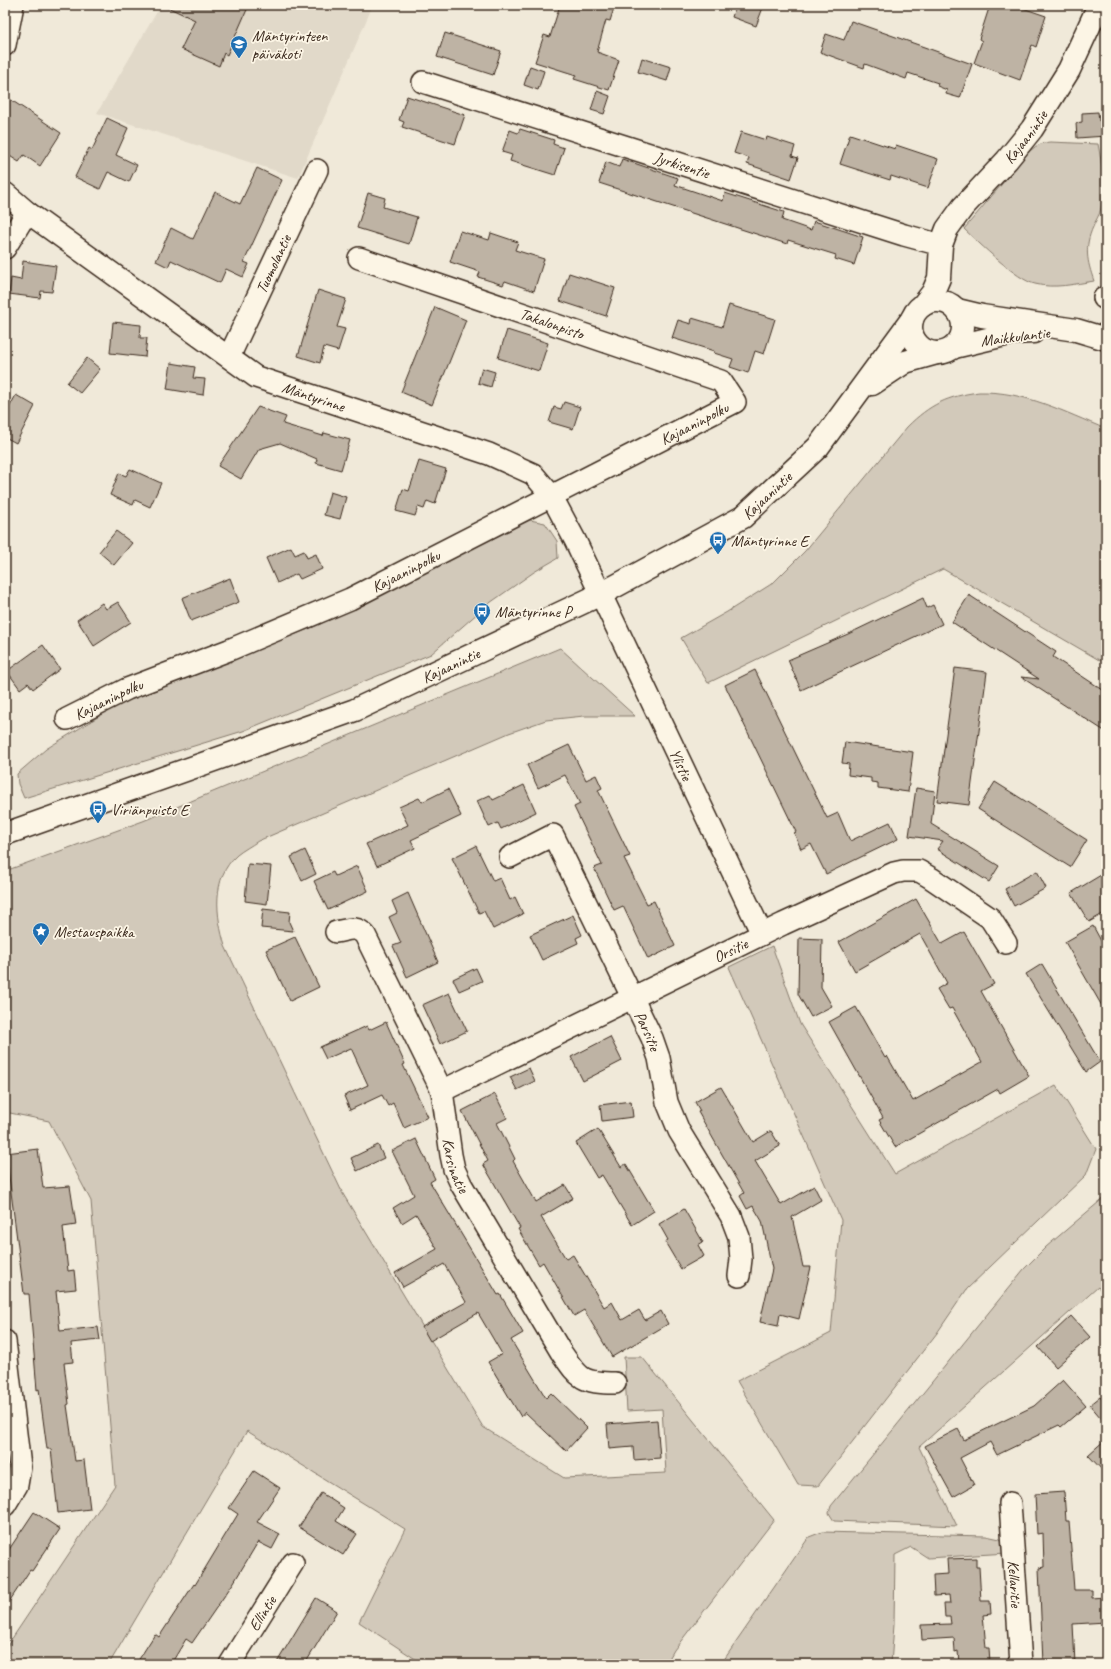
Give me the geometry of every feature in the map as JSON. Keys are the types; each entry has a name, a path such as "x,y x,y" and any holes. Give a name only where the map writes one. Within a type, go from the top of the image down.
{"main road":[{"name":"Kajaanintie","path":"5,834 355,710 601,594 743,517 818,447 933,292 938,278 940,252 947,229 963,207 1007,160 1032,129 1069,70 1099,5"},
{"name":"Kajaanintie","path":"940,252 942,280 954,308"},
{"path":"931,301 940,301 954,308 961,318 963,327 962,336 945,350 928,352 920,347 914,340 910,328 917,312 931,301"},
{"name":"Maikkulantie","path":"954,308 982,316 1076,330 1106,339"},
{"name":"Maikkulantie","path":"945,350 977,340 1013,333 1076,330"},
{"name":"Kajaanintie","path":"846,410 875,381 905,362 945,350"}],"street":[{"path":"5,45 13,5"},
{"name":"Jyrkisentie","path":"423,82 904,236 940,252"},
{"name":"Tuomolantie","path":"229,357 317,170"},
{"name":"Mäntyrinne","path":"5,193 27,212 256,377 489,454 533,474 551,495 601,594"},
{"path":"5,248 27,212"},
{"name":"Takalonpisto","path":"359,258 721,381 735,402"},
{"name":"Kajaaninpolku","path":"67,719 127,689 229,650 350,599 735,402"},
{"name":"Ylistie","path":"601,594 762,934"},
{"name":"Parsitie","path":"510,857 553,835 652,1038 659,1058 667,1102 679,1131 731,1216 739,1237 741,1259 739,1276"},
{"name":"Orsitie","path":"442,1091 762,934 885,876 903,871 919,871 990,918 1006,943"},
{"name":"Karsinatie","path":"336,932 354,929 361,930 365,935 442,1091 454,1169 465,1191 561,1352 574,1371 584,1380 596,1383 615,1383"},
{"path":"5,1341 20,1467 17,1485 5,1505"},
{"name":"Kellaritie","path":"1010,1503 1021,1664"},
{"name":"Ellintie","path":"230,1664 293,1563"}],"shaded area":[{"name":"Mäntyrinteen päiväkoti","path":"161,5 373,5 298,178 97,113"},
{"path":"1050,142 1098,144 1103,176 1103,192 1100,213 1088,241 1088,260 1094,281 1064,286 1050,286 1035,284 1027,281 1018,276 998,260 964,229 1028,153 1038,145"},
{"path":"979,392 1012,395 1028,399 1106,429 1106,664 943,569 708,683 681,638 727,612 773,583 805,551 915,419 940,402 958,396"},
{"path":"530,520 545,523 557,541 558,558 534,572 487,605 431,654 243,731 24,798 18,784 17,774 46,749 117,705 316,626"},
{"path":"560,648 635,716 584,716 546,720 509,733 258,841 237,855 229,864 223,875 219,886 219,922 225,946 343,1194 483,1427 564,1478 666,1473 662,1409 627,1411 624,1357 642,1357 774,1520 674,1650 666,1664 423,1664 359,1622 405,1529 247,1431 109,1664 5,1664 5,1649 115,1485 91,1201 49,1121 5,1112 5,871 143,821"},
{"path":"772,946 800,1024 895,1174 1056,1085 1096,1149 1086,1175 967,1289 937,1333 818,1486 798,1485 737,1381 831,1333 841,1220 729,967"},
{"path":"1106,1196 1106,1296 1098,1287 919,1447 957,1526 834,1521 829,1513 831,1506 1024,1269 1046,1247"},
{"path":"822,1532 986,1536 1000,1539 1008,1544 1007,1553 928,1558 911,1547 895,1555 894,1625 891,1664 721,1664 809,1537"}],"building":[{"path":"163,5 249,5 227,55 224,53 219,66 181,49 195,20"},
{"path":"560,5 615,5 610,21 606,20 597,52 619,60 609,90 574,79 576,75 535,62 544,35 550,37"},
{"path":"736,5 764,5 756,26 732,17"},
{"path":"990,5 1014,5 1046,16 1036,47 1032,45 1020,80 974,63 982,41 979,39"},
{"path":"851,21 972,64 960,98 946,94 947,90 937,86 938,83 908,73 906,79 865,64 864,68 820,52 826,34 844,40"},
{"path":"445,33 501,51 493,75 437,57"},
{"path":"642,58 671,67 667,81 638,72"},
{"path":"530,66 544,71 538,90 524,85"},
{"path":"597,91 610,96 604,114 591,110"},
{"path":"5,96 61,133 40,166 24,155 19,162 5,153"},
{"path":"407,96 465,115 455,144 402,127 404,122 399,120"},
{"path":"1098,112 1099,121 1106,120 1106,136 1077,138 1076,123 1082,122 1082,113"},
{"path":"107,118 128,128 116,155 137,165 129,182 108,172 100,189 75,177 89,148 92,150"},
{"path":"520,129 554,140 553,144 564,148 555,175 510,161 512,155 502,152 510,130 518,133"},
{"path":"741,132 766,140 767,137 795,146 792,156 798,158 791,179 747,164 749,158 734,153"},
{"path":"850,134 895,149 896,145 938,159 928,188 891,176 890,180 840,164"},
{"path":"622,159 678,178 675,185 723,201 725,193 784,212 782,220 811,230 814,221 863,237 854,265 835,259 836,255 788,240 787,244 599,183 606,162 619,167"},
{"path":"257,168 282,180 244,262 249,264 243,277 226,269 220,283 171,260 168,267 156,261 171,228 193,239 215,192 240,204"},
{"path":"368,193 385,198 383,207 417,217 409,244 357,228"},
{"path":"460,231 489,240 491,233 518,242 515,250 544,259 534,291 505,281 503,285 478,277 480,272 450,262"},
{"path":"23,261 56,266 52,292 41,291 40,298 9,294 11,278 21,280"},
{"path":"569,273 615,288 606,316 560,301"},
{"path":"318,290 346,299 337,327 345,329 338,351 324,347 320,363 298,356"},
{"path":"729,305 775,319 764,354 755,351 748,373 730,367 733,359 714,353 714,351 672,338 678,320 691,324 692,318 722,327"},
{"path":"435,307 466,320 432,405 401,392"},
{"path":"113,322 141,325 140,338 147,338 145,357 110,353"},
{"path":"507,330 548,343 539,371 498,358"},
{"path":"87,358 100,369 80,393 67,383"},
{"path":"171,363 195,367 193,378 205,379 203,395 167,389"},
{"path":"482,368 495,372 491,387 478,383"},
{"path":"16,395 35,406 16,443 5,437 5,415"},
{"path":"564,402 580,407 573,429 549,422 554,407 561,409"},
{"path":"258,407 286,417 283,424 323,436 324,433 350,440 341,470 316,463 317,459 280,443 259,449 241,479 218,466"},
{"path":"419,461 446,469 435,504 427,501 424,509 418,507 415,516 396,511 403,489 409,491"},
{"path":"130,469 161,483 150,507 135,500 133,505 110,495 119,473 126,476"},
{"path":"330,492 346,497 340,519 324,515"},
{"path":"116,531 132,543 114,565 99,552"},
{"path":"291,547 295,555 304,551 307,558 316,554 322,569 300,579 297,574 277,583 266,558"},
{"path":"230,578 239,602 191,621 182,598"},
{"path":"969,595 1056,652 1053,657 1106,692 1106,732 1021,677 1039,679 952,622"},
{"path":"923,598 927,608 933,605 942,624 801,690 788,660 848,634"},
{"path":"118,602 131,622 94,646 77,620 102,603 106,609"},
{"path":"43,645 60,669 33,689 28,683 20,689 7,671"},
{"path":"955,668 987,672 969,805 937,801"},
{"path":"755,670 827,818 838,813 850,841 890,822 898,839 826,874 811,844 801,849 794,833 796,832 725,685"},
{"path":"845,742 913,752 908,792 878,788 878,783 871,782 871,778 848,775 849,764 842,763"},
{"path":"569,745 586,780 596,775 602,788 598,790 630,856 624,858 647,904 654,901 675,946 648,959 623,906 614,910 594,868 602,865 574,807 580,804 565,775 538,788 527,765"},
{"path":"995,782 1087,840 1070,867 978,809"},
{"path":"524,785 536,812 501,829 498,823 489,827 477,801 490,795 493,800"},
{"path":"916,788 935,791 931,824 999,866 989,882 937,849 943,841 909,836"},
{"path":"448,789 461,816 411,840 415,848 377,866 366,844 408,825 399,807 419,798 422,802"},
{"path":"476,846 493,881 500,878 510,900 515,897 523,914 493,929 484,911 479,913 452,858"},
{"path":"305,850 316,874 302,881 291,857"},
{"path":"248,864 271,866 267,904 245,901"},
{"path":"357,866 368,891 328,910 314,881 333,872 335,876"},
{"path":"1037,871 1046,888 1014,906 1005,889"},
{"path":"1106,872 1106,912 1089,922 1071,893"},
{"path":"408,893 438,962 407,977 393,946 401,943 389,917 397,913 392,901"},
{"path":"916,899 942,944 964,932 994,984 981,991 1029,1076 1000,1093 998,1089 895,1147 879,1120 883,1118 829,1022 856,1007 885,1058 887,1056 913,1101 982,1062 952,1008 949,1009 937,989 947,983 920,934 855,971 839,942"},
{"path":"263,909 290,912 289,922 293,931 261,928"},
{"path":"573,915 582,935 576,938 578,943 542,960 530,935"},
{"path":"1093,926 1106,950 1106,1013 1065,942"},
{"path":"295,937 319,987 290,1001 266,950"},
{"path":"799,938 822,939 821,987 832,1006 811,1017 798,994"},
{"path":"1042,964 1100,1062 1086,1072 1026,974"},
{"path":"476,968 482,981 459,991 453,979"},
{"path":"449,993 467,1031 440,1044 422,1005"},
{"path":"386,1022 405,1064 403,1065 428,1117 404,1128 393,1103 388,1106 382,1095 350,1110 344,1096 368,1085 351,1048 326,1059 320,1047 367,1026 369,1030"},
{"path":"610,1037 622,1061 583,1081 571,1057"},
{"path":"529,1068 535,1081 517,1090 510,1077"},
{"path":"721,1087 753,1142 771,1131 780,1146 755,1161 781,1205 814,1186 821,1200 792,1217 803,1267 811,1267 799,1319 780,1314 778,1326 760,1322 772,1269 762,1221 753,1206 747,1209 740,1196 744,1193 698,1112 700,1111 695,1102"},
{"path":"495,1094 507,1118 497,1123 515,1159 513,1161 536,1202 565,1185 573,1198 541,1217 566,1259 573,1255 604,1307 612,1302 622,1320 639,1310 645,1320 661,1311 668,1324 612,1357 584,1310 574,1316 543,1262 539,1265 518,1229 520,1228 483,1164 488,1161 462,1111"},
{"path":"631,1101 633,1117 602,1121 600,1105"},
{"path":"598,1129 621,1167 626,1164 654,1211 632,1225 602,1175 597,1178 576,1143"},
{"path":"416,1139 435,1179 430,1182 498,1295 500,1294 523,1333 511,1340 546,1398 551,1393 587,1428 566,1451 525,1412 521,1417 488,1362 502,1354 478,1313 430,1341 422,1327 466,1302 444,1264 403,1287 395,1273 437,1249 416,1214 402,1223 393,1208 414,1195 392,1151"},
{"path":"378,1145 384,1158 357,1171 351,1158"},
{"path":"38,1149 43,1188 70,1186 76,1225 63,1227 68,1271 74,1270 76,1289 56,1291 60,1331 98,1327 100,1340 71,1343 73,1362 64,1363 69,1404 67,1405 75,1461 84,1460 90,1509 58,1513 51,1449 47,1449 39,1389 37,1390 29,1294 24,1294 6,1153"},
{"path":"684,1209 703,1242 698,1245 704,1256 681,1269 665,1242 668,1240 659,1224"},
{"path":"1071,1316 1090,1337 1056,1367 1038,1347"},
{"path":"1063,1380 1086,1406 1061,1427 1059,1425 997,1455 990,1442 960,1458 974,1485 953,1497 925,1446 958,1429 964,1440 1034,1406"},
{"path":"1100,1397 1106,1404 1106,1424 1090,1405"},
{"path":"657,1420 660,1458 634,1460 633,1447 609,1449 607,1424"},
{"path":"1106,1439 1106,1474 1088,1455"},
{"path":"254,1471 280,1488 257,1522 280,1534 272,1549 258,1542 234,1582 192,1643 186,1639 171,1664 136,1664 155,1634 159,1637 194,1584 195,1585 238,1514 229,1508"},
{"path":"1064,1492 1066,1521 1069,1521 1074,1590 1092,1590 1092,1598 1106,1597 1106,1622 1073,1624 1075,1664 1043,1664 1039,1568 1044,1567 1043,1533 1037,1534 1035,1494"},
{"path":"321,1493 344,1508 336,1521 357,1534 343,1555 299,1527"},
{"path":"34,1512 60,1529 5,1608 5,1551 8,1551"},
{"path":"976,1558 976,1567 979,1567 981,1601 990,1601 991,1614 983,1615 986,1648 989,1648 990,1664 959,1664 958,1651 955,1652 954,1638 922,1640 921,1625 951,1624 950,1617 945,1617 944,1604 950,1604 949,1595 934,1596 933,1575 948,1574 947,1559"},
{"path":"316,1598 337,1611 305,1664 276,1664"}],"place":[{"name":"Mäntyrinteen päiväkoti","path":"239,59"},
{"name":"Mäntyrinne E","path":"718,555"},
{"name":"Mäntyrinne P","path":"482,626"},
{"name":"Viriänpuisto E","path":"98,824"},
{"name":"Mestauspaikka","path":"41,946"}]}
